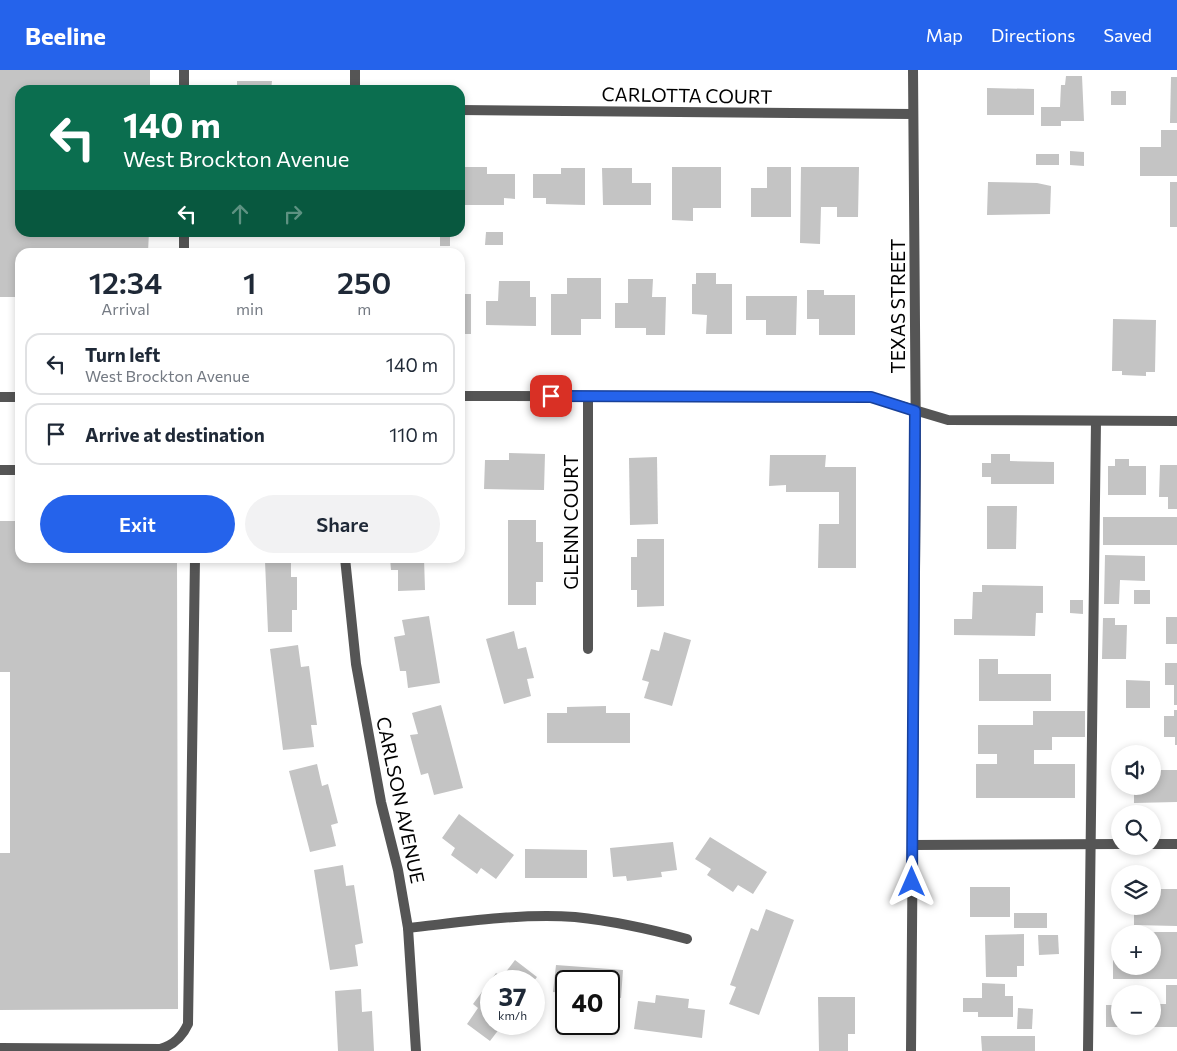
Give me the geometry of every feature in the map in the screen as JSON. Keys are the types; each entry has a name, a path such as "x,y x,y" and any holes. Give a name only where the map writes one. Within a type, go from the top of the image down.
{"street":[{"path":"184,70 184,85"},
{"path":"355,70 355,85"},
{"name":"TEXAS STREET","path":"911,1051 915,411 913,70"},
{"name":"CARLOTTA COURT","path":"465,110 913,114"},
{"path":"465,396 871,397 948,420 1177,421"},
{"name":"GLENN COURT","path":"588,396 588,649"},
{"path":"0,397 15,397"},
{"path":"1088,1051 1089,844 1096,421"},
{"path":"0,470 15,470"},
{"path":"0,1048 160,1049 171,1046 179,1039 188,1024 195,563"},
{"name":"CARLSON AVENUE","path":"346,563 356,664 381,802 398,870 408,928 416,1051"},
{"path":"912,845 1111,844"},
{"path":"1161,844 1177,844"},
{"path":"408,928 506,918 574,917 631,924 687,939"}],"building":[{"path":"0,70 150,70 150,85 15,85 15,237 149,237 148,248 15,248 15,297 0,297"},
{"path":"1066,76 1082,76 1084,121 1061,121 1061,126 1041,126 1041,107 1060,107 1061,85 1065,85"},
{"path":"1171,77 1177,77 1177,123 1170,123"},
{"path":"237,81 272,81 272,85 237,85"},
{"path":"987,88 1034,89 1034,115 987,115"},
{"path":"1111,91 1126,91 1126,105 1111,105"},
{"path":"1161,130 1177,130 1177,176 1140,176 1140,147 1161,147"},
{"path":"1070,151 1084,152 1084,166 1070,165"},
{"path":"1036,154 1059,154 1059,165 1036,165"},
{"path":"465,167 487,167 487,174 515,174 515,199 504,198 504,205 465,205"},
{"path":"672,167 721,167 721,208 693,208 693,221 672,220"},
{"path":"767,167 791,167 791,217 751,217 751,188 767,188"},
{"path":"801,167 859,167 858,217 837,217 837,207 821,207 820,244 800,243"},
{"path":"561,168 585,168 585,205 546,204 546,198 533,198 533,174 561,174"},
{"path":"602,168 632,168 632,183 651,183 651,205 603,205"},
{"path":"988,182 1037,183 1051,186 1050,214 987,215"},
{"path":"1170,182 1177,182 1177,227 1170,227"},
{"path":"486,232 503,232 503,245 485,245"},
{"path":"440,237 450,237 450,246 440,246"},
{"path":"696,273 716,273 716,284 732,284 732,334 706,334 707,315 692,314 692,284 696,284"},
{"path":"567,278 601,278 601,319 581,319 581,335 551,335 551,294 567,294"},
{"path":"628,279 653,279 652,297 666,297 665,335 646,335 646,328 615,328 615,303 628,303"},
{"path":"499,281 530,281 530,297 536,297 536,326 486,325 486,301 498,301"},
{"path":"807,290 824,290 824,295 855,295 855,335 819,335 819,319 807,319"},
{"path":"465,294 471,294 471,334 465,334"},
{"path":"746,296 797,296 796,335 766,335 766,320 746,320"},
{"path":"1113,319 1156,320 1155,372 1146,372 1146,376 1122,375 1122,371 1112,371"},
{"path":"509,453 545,454 544,490 484,489 485,460 509,460"},
{"path":"991,454 1010,454 1010,461 1054,462 1054,484 991,484 991,477 982,477 982,463 991,463"},
{"path":"770,455 826,455 825,467 856,467 856,568 818,568 819,524 839,524 839,492 786,492 786,485 769,486"},
{"path":"657,457 658,524 630,525 629,458"},
{"path":"1115,459 1129,459 1129,466 1146,466 1146,495 1108,495 1108,466 1115,466"},
{"path":"1160,465 1177,465 1177,509 1168,509 1168,497 1159,497"},
{"path":"987,506 1017,506 1016,549 987,549"},
{"path":"1103,517 1177,517 1177,545 1103,545"},
{"path":"508,520 536,520 536,542 543,542 543,582 536,582 536,605 508,605"},
{"path":"0,521 15,521 15,563 177,563 178,1009 0,1010 0,853 10,853 10,672 0,672"},
{"path":"637,539 664,539 664,606 637,607 637,590 631,590 631,557 637,557"},
{"path":"1105,555 1145,556 1145,581 1120,580 1119,604 1104,604"},
{"path":"265,563 291,563 291,577 297,577 297,610 292,610 292,632 268,632"},
{"path":"390,563 424,563 425,590 398,591 398,570 391,570"},
{"path":"982,585 1043,586 1043,613 1036,613 1035,636 954,635 954,619 972,619 973,592 982,592"},
{"path":"1134,590 1150,590 1150,604 1134,604"},
{"path":"1070,600 1083,600 1083,614 1070,613"},
{"path":"429,616 440,683 408,688 406,671 400,671 394,637 405,635 402,620"},
{"path":"1166,617 1177,617 1177,644 1166,644"},
{"path":"1103,618 1115,618 1115,625 1127,625 1126,659 1102,659"},
{"path":"514,631 518,649 526,647 534,678 527,679 531,696 504,704 486,639"},
{"path":"664,632 691,640 672,706 644,698 649,682 642,680 651,649 659,651"},
{"path":"298,645 301,667 309,666 317,725 311,725 314,747 283,750 270,649"},
{"path":"979,659 998,659 998,674 1051,674 1051,701 979,701"},
{"path":"1165,663 1177,663 1177,705 1174,705 1174,685 1165,685"},
{"path":"1126,680 1150,681 1150,708 1126,708"},
{"path":"441,705 463,788 434,795 428,773 421,775 410,735 418,734 412,713"},
{"path":"606,706 606,713 630,713 630,743 547,743 547,713 567,713 567,707"},
{"path":"1174,710 1177,710 1177,745 1175,745 1175,737 1164,737 1164,716 1174,716"},
{"path":"1033,711 1085,711 1085,737 1052,737 1052,750 1034,750 1034,764 1075,764 1075,798 976,798 976,764 997,764 997,754 978,754 978,725 1033,725"},
{"path":"317,764 322,786 328,784 338,823 331,825 336,846 310,852 289,771"},
{"path":"1161,770 1177,770 1177,802 1134,803 1134,795 1161,795"},
{"path":"459,814 514,855 496,879 481,868 477,874 451,855 455,848 442,838"},
{"path":"710,837 767,872 753,894 738,885 733,892 707,875 711,869 695,859"},
{"path":"673,842 677,870 661,872 662,877 627,881 626,876 613,877 610,848"},
{"path":"525,849 587,850 587,878 525,878"},
{"path":"343,865 346,886 354,885 363,943 355,945 358,966 330,970 314,870"},
{"path":"970,887 1010,887 1010,917 970,917"},
{"path":"1161,889 1177,889 1177,926 1134,925 1134,915 1161,915"},
{"path":"766,909 794,920 759,1015 729,1004 736,987 730,985 751,928 758,931"},
{"path":"1014,913 1047,913 1047,928 1014,928"},
{"path":"1161,932 1177,932 1177,979 1113,979 1113,975 1161,975"},
{"path":"1024,934 1024,966 1017,966 1017,977 986,977 985,935"},
{"path":"1038,935 1058,935 1059,954 1039,955"},
{"path":"515,960 528,970 507,970"},
{"path":"556,965 623,970 621,998 620,970 555,970"},
{"path":"555,974 555,992 553,992"},
{"path":"982,983 1005,984 1005,996 1013,996 1013,1017 978,1017 978,1012 963,1012 963,998 982,998"},
{"path":"1166,985 1177,985 1177,1027 1161,1027 1161,1004 1166,1004"},
{"path":"361,989 362,1012 372,1011 374,1051 338,1051 335,991"},
{"path":"480,995 480,1034 467,1024 478,1008 473,1004"},
{"path":"656,995 689,999 688,1008 705,1010 702,1038 634,1029 638,1001 655,1003"},
{"path":"818,997 855,997 855,1034 848,1034 848,1051 819,1051"},
{"path":"1106,1005 1111,1005 1111,1027 1106,1027"},
{"path":"1018,1008 1033,1009 1032,1029 1017,1029"},
{"path":"482,1035 495,1035 490,1041"},
{"path":"981,1036 1035,1036 1035,1051 982,1051"}],"route":[{"path":"551,396 871,397 915,411 912,882"}]}
